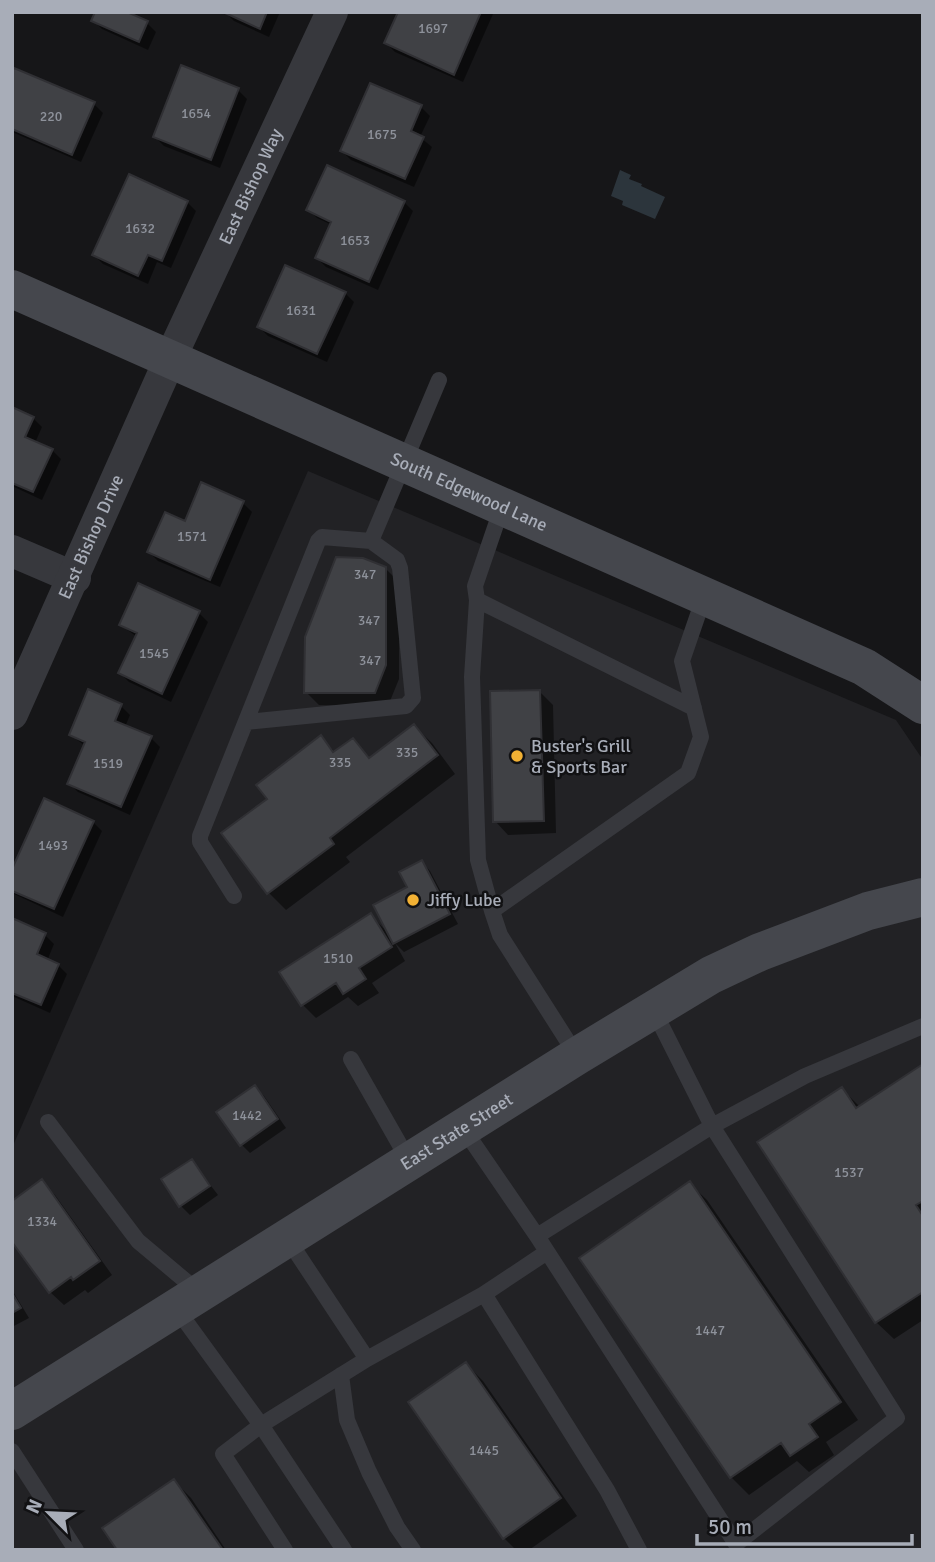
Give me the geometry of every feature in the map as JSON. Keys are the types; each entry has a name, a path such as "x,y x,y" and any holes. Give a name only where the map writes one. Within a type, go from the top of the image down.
{"main road":[{"name":"South Edgewood Lane","path":"12,289 864,667 923,705"},
{"name":"East State Street","path":"12,1411 463,1127 711,975 760,952 868,911 923,897"}],"street":[{"name":"East Bishop Way","path":"170,359 332,12"},
{"name":"East Bishop Drive","path":"12,714 75,578 170,359"},
{"path":"12,551 75,578"}],"lane":[{"path":"371,541 439,380"},
{"path":"502,506 475,586 477,600 472,677 478,860 500,935 577,1056"},
{"path":"234,896 199,839 318,541 322,537 371,541 397,560 413,698 410,703 406,706 246,722"},
{"path":"492,911 688,773 701,737 682,661 704,596"},
{"path":"477,600 694,708"},
{"path":"463,1127 537,1236 736,1544 897,1418 712,1126 653,1009"},
{"path":"537,1236 712,1126 805,1076 923,1026"},
{"path":"351,1059 409,1161"},
{"path":"48,1122 138,1241 188,1300 261,1425 344,1550"},
{"path":"287,1238 367,1359"},
{"path":"285,1550 223,1454 261,1425 341,1375 484,1294 547,1252"},
{"path":"484,1294 607,1490 639,1550"},
{"path":"341,1375 347,1420 397,1527 414,1550"},
{"path":"12,1451 76,1550"}],"shaded area":[{"path":"620,170 631,175 629,179 665,197 655,219 622,205 623,201 611,196"},
{"path":"308,471 896,720 923,760 923,1550 12,1550 12,1148"}],"building":[{"path":"95,12 127,12 148,21 139,42 91,21"},
{"path":"223,12 267,12 260,29"},
{"path":"398,12 481,12 454,75 384,43"},
{"path":"181,65 239,88 211,160 153,137"},
{"path":"14,68 95,102 72,155 12,129"},
{"path":"370,83 422,105 411,131 424,137 405,179 340,151"},
{"path":"327,165 405,201 369,282 315,258 331,222 306,210"},
{"path":"129,174 188,201 162,261 148,255 138,276 92,255"},
{"path":"285,265 346,292 317,354 257,327"},
{"path":"12,407 34,417 25,437 53,449 33,492 12,483"},
{"path":"201,482 244,501 210,580 147,552 165,512 185,521"},
{"path":"336,557 363,558 386,567 386,665 375,693 304,693 305,637"},
{"path":"138,583 200,611 162,694 118,673 137,633 119,625"},
{"path":"88,689 122,704 115,721 152,736 121,807 67,784 85,742 69,735"},
{"name":"Buster's Grill & Sports Bar","path":"540,690 544,821 493,822 490,691"},
{"path":"414,724 438,755 330,838 334,844 267,894 221,833 267,799 256,785 321,735 333,752 353,738 369,758"},
{"path":"44,798 94,821 54,909 12,891 12,869"},
{"name":"Jiffy Lube","path":"422,860 450,914 393,944 373,905 407,887 399,872"},
{"path":"371,913 392,947 359,968 366,979 343,994 336,983 301,1006 279,972"},
{"path":"12,918 46,933 37,954 59,964 41,1005 12,993"},
{"path":"923,1064 923,1201 916,1205 923,1216 923,1292 875,1323 757,1142 842,1087 856,1108"},
{"path":"255,1085 278,1119 240,1146 216,1112"},
{"path":"192,1159 210,1186 179,1207 161,1179"},
{"path":"42,1179 100,1261 49,1293 12,1242 12,1201"},
{"path":"690,1181 841,1402 809,1424 818,1437 790,1456 781,1443 730,1478 579,1258"},
{"path":"12,1293 21,1308 12,1313"},
{"path":"466,1362 561,1498 503,1539 408,1402"},
{"path":"174,1479 223,1550 117,1550 102,1528"}],"place":[{"name":"Buster's Grill & Sports Bar","path":"517,756"},
{"name":"Jiffy Lube","path":"413,900"}]}
